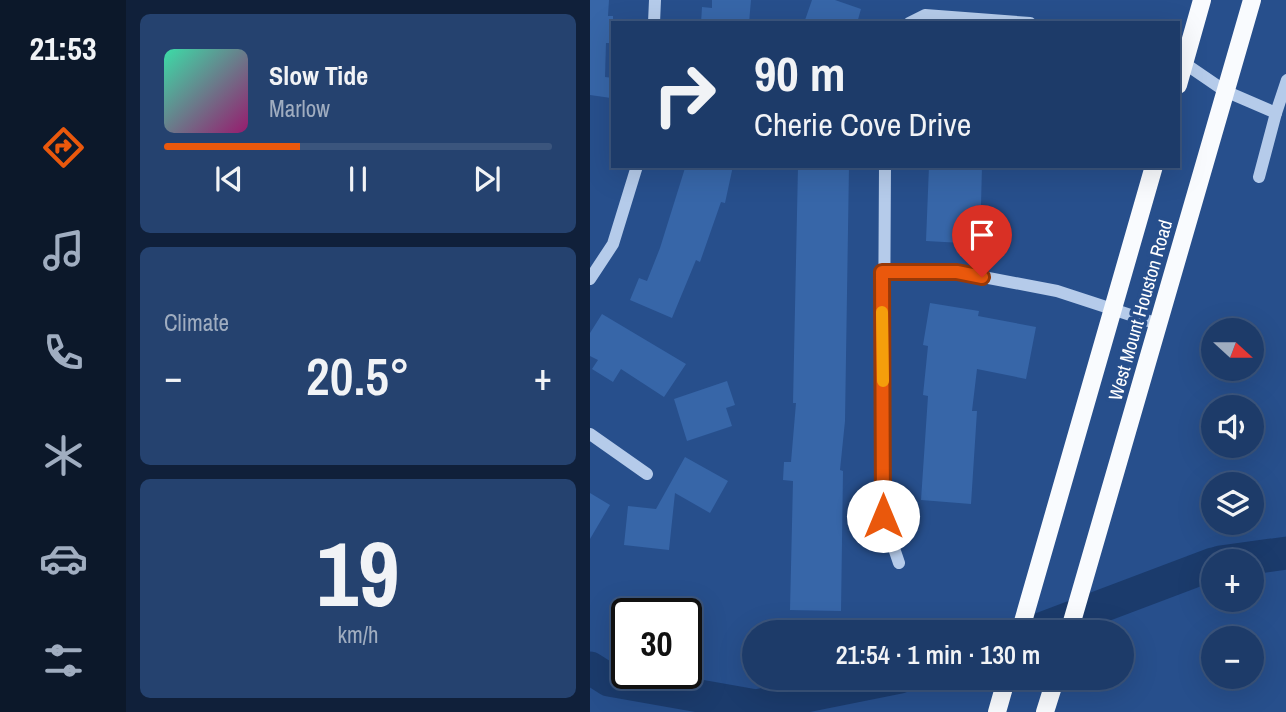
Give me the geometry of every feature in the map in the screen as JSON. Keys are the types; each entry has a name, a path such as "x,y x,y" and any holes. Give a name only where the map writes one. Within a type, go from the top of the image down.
{"main road":[{"path":"1180,78 1202,0"},
{"name":"West Mount Houston Road","path":"1073,620 1252,0"},
{"name":"West Mount Houston Road","path":"1023,620 1153,168"},
{"path":"997,712 1003,690"},
{"path":"1045,712 1052,690"}],"street":[{"path":"654,21 655,0"},
{"path":"913,21 925,15 1004,21"},
{"path":"1184,63 1225,91 1276,113"},
{"path":"1259,177 1286,80"},
{"path":"590,279 613,244 636,168"},
{"path":"885,168 882,272 883,516 899,563"},
{"path":"882,272 957,272 1057,291 1158,324"},
{"path":"590,434 647,474"}],"building":[{"path":"590,0 609,0 608,16 613,16 613,21 611,43 606,43 605,77 611,78 611,98 590,95"},
{"path":"712,0 751,0 749,21 701,21 702,7 712,8"},
{"path":"812,0 835,0 861,9 858,21 805,21"},
{"path":"685,168 733,168 725,203 721,202 700,262 696,260 672,318 630,300 639,278 647,281"},
{"path":"798,168 849,168 845,421 840,470 843,471 841,611 790,610 793,481 783,480 784,462 791,462 796,403 793,403"},
{"path":"929,168 982,168 980,244 926,241"},
{"path":"930,303 979,311 978,316 1036,327 1026,379 977,369 972,411 977,411 971,504 921,500 928,396 923,395 928,346 923,345"},
{"path":"602,314 686,364 664,397 621,369 613,382 592,369 598,360 590,356 590,333"},
{"path":"727,381 735,405 726,408 732,426 687,441 674,399"},
{"path":"685,457 728,481 710,513 675,493 669,550 624,545 628,506 656,509"},
{"path":"590,493 610,505 590,539"}],"waterway":[{"path":"1264,556 1287,553"},
{"path":"1065,620 1201,569"},
{"path":"590,668 609,680 756,706 835,690"}],"slow traffic":[{"path":"882,312 883,381"}],"route":[{"path":"883,516 882,272 957,272 982,277"}]}
